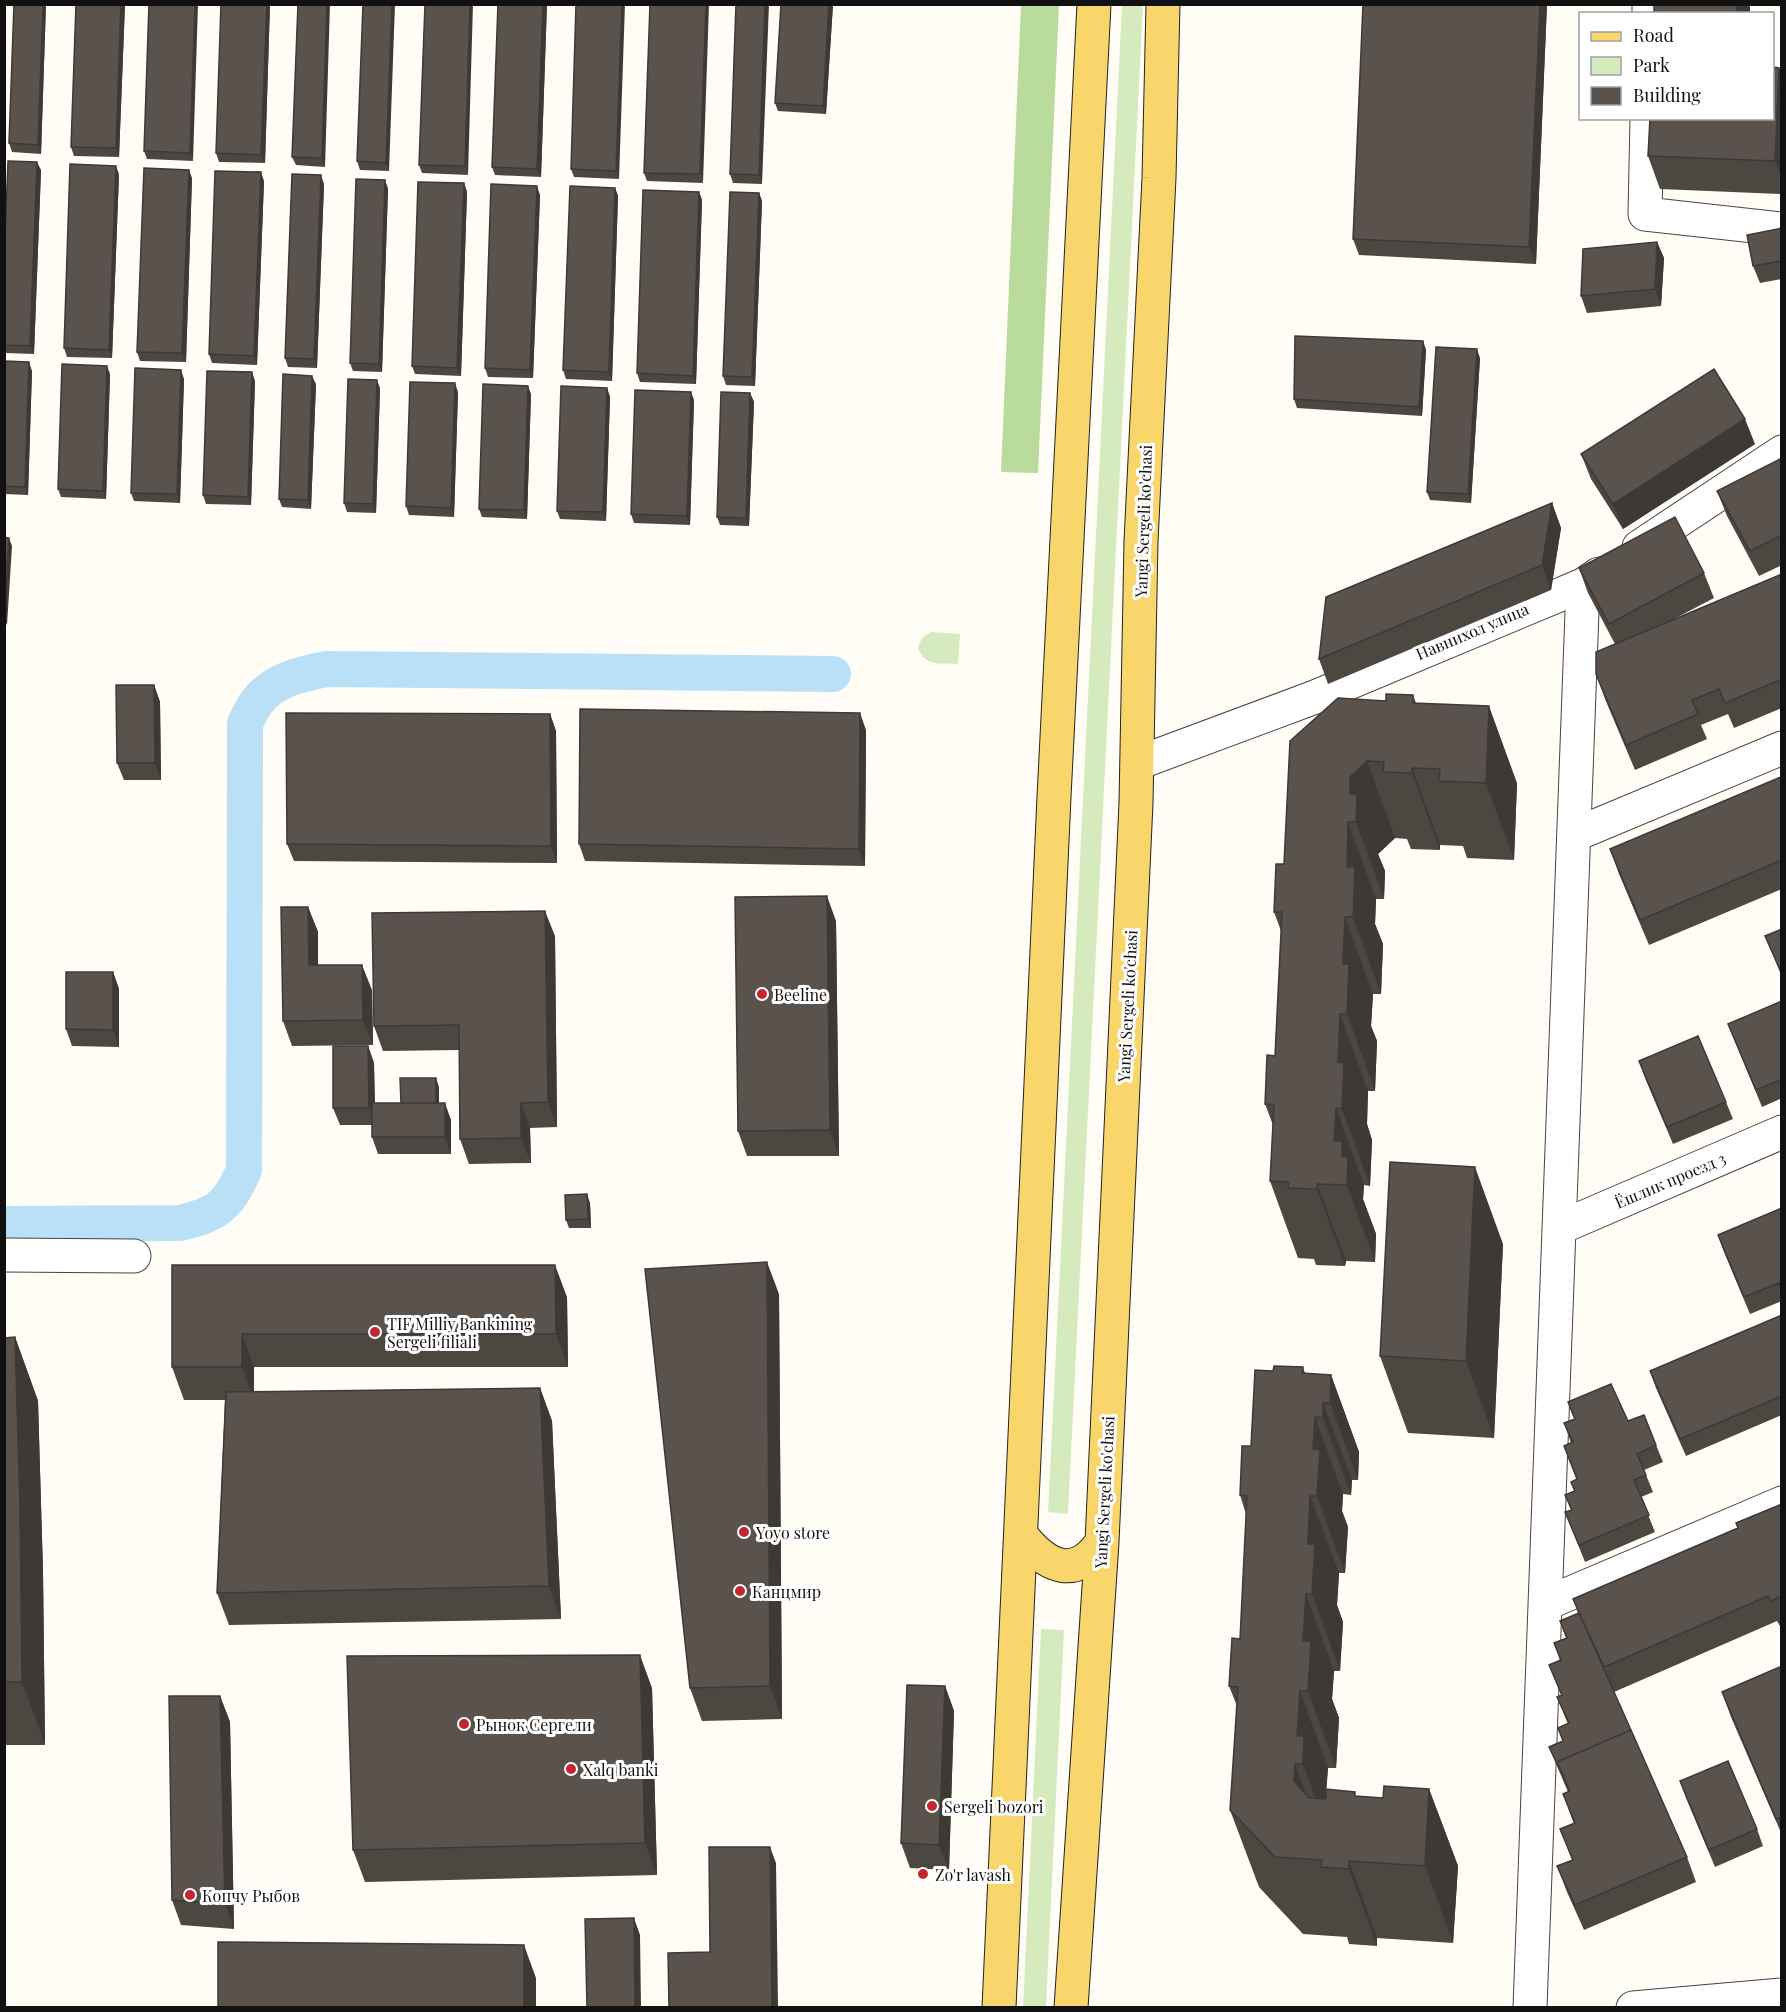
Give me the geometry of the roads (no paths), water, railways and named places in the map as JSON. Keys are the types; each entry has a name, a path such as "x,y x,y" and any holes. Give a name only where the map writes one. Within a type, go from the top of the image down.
{"main road":[{"path":"999,2007 1054,797 1094,4"},
{"name":"Yangi Sergeli ko'chasi","path":"1071,2007 1102,1542 1138,763 1141,541 1159,178 1163,4"},
{"path":"1022,1536 1040,1556 1060,1566 1073,1566 1083,1562 1094,1554 1102,1542"}],"street":[{"path":"1647,120 1645,214 1782,230"},
{"name":"Навнихол улица","path":"1138,763 1315,698 1583,585 1782,452"},
{"path":"1530,2007 1583,585"},
{"path":"1574,835 1782,748"},
{"name":"Ёшлик проезд 3","path":"1559,1228 1782,1132"},
{"path":"4,1256 134,1256"},
{"path":"1545,1604 1782,1503"},
{"path":"1633,2007 1782,1995"}],"waterway":[{"path":"4,1224 180,1223 204,1216 220,1207 233,1192 244,1170 245,723 255,704 271,688 297,676 326,669 833,674"}],"place":[{"name":"Beeline","path":"762,994"},
{"name":"TIF Milliy Bankining Sergeli filiali","path":"375,1332"},
{"name":"Yoyo store","path":"744,1532"},
{"name":"Канцмир","path":"740,1591"},
{"name":"Рынок Сергели","path":"464,1724"},
{"name":"Xalq banki","path":"571,1769"},
{"name":"Sergeli bozori","path":"932,1806"},
{"name":"Zo'r lavash","path":"923,1874"},
{"name":"Копчу Рыбов","path":"190,1895"}]}
